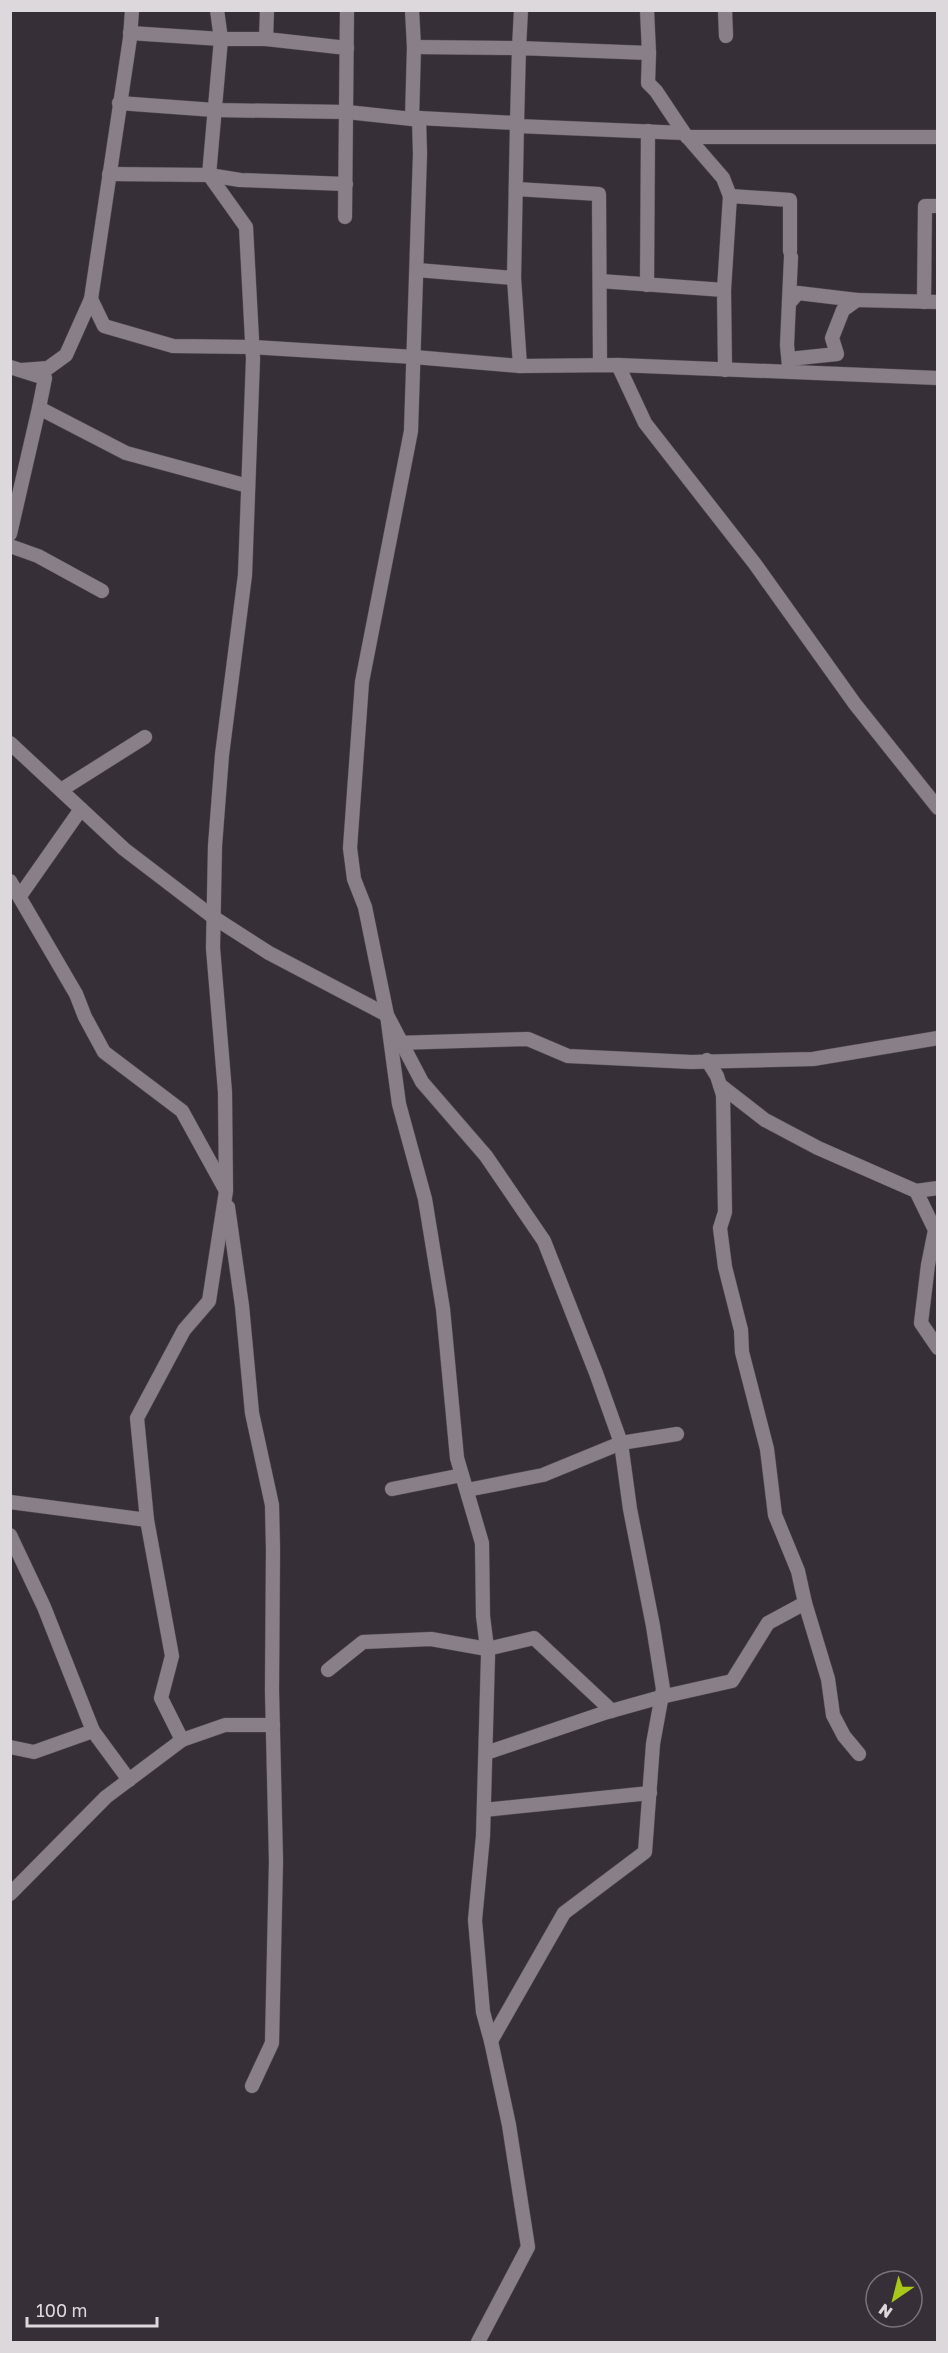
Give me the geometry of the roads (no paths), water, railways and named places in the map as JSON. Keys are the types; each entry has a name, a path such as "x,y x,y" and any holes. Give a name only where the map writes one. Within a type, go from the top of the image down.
{"street":[{"path":"16,368 48,368 66,355 91,299 132,10"},
{"path":"217,10 221,39 209,175 246,227 252,347 245,575 222,755 217,823 213,948 225,1092 226,1191 242,1306 252,1413 272,1505 276,1873 272,2043 252,2086"},
{"path":"266,39 267,10"},
{"path":"345,217 347,10"},
{"path":"412,10 417,270 411,431 362,682 350,848 354,879 365,907 387,1015 396,1043 399,1104 425,1199 443,1309 457,1458 482,1543 483,1616 487,1649 486,1753 475,1920 483,2012 509,2125 528,2247 478,2343"},
{"path":"520,366 514,278 521,10"},
{"path":"647,10 648,83 686,135 723,178 730,196 724,290 726,370"},
{"path":"725,10 726,36"},
{"path":"130,33 221,39 266,39 347,48"},
{"path":"414,47 649,52"},
{"path":"119,103 214,110 346,112 686,135 938,137"},
{"path":"647,285 648,131"},
{"path":"109,174 209,175 240,180 346,184"},
{"path":"516,189 599,194 600,365"},
{"path":"730,196 790,200 789,365"},
{"path":"789,303 798,293 857,300 931,302 925,206 938,206"},
{"path":"417,270 514,278"},
{"path":"790,274 809,294"},
{"path":"600,281 724,290"},
{"path":"91,299 104,326 173,346 252,347 520,366 618,365 726,370 789,365 837,354 831,338 843,310 857,300"},
{"path":"618,365 645,423 755,564 855,704 938,808"},
{"path":"789,365 938,378"},
{"path":"10,534 45,378 16,368"},
{"path":"39,408 126,453 248,486"},
{"path":"10,546 38,556 102,591"},
{"path":"61,790 145,737"},
{"path":"10,743 124,849 213,917 269,953 387,1015"},
{"path":"20,896 81,809"},
{"path":"10,880 76,994 85,1017 104,1052 182,1111 226,1191 209,1301 184,1330 137,1418 147,1520 172,1656 161,1698 182,1740"},
{"path":"396,1043 528,1039 568,1056 691,1062 813,1059 938,1038"},
{"path":"396,1043 422,1082 486,1156 544,1241 621,1443 630,1509 663,1689 653,1744 645,1852 564,1913 491,2041"},
{"path":"707,1060 723,1095 725,1212 720,1228 725,1267 741,1330 742,1352 767,1449 775,1515 798,1571 805,1603 828,1678 833,1715 844,1736 859,1754"},
{"path":"720,1085 765,1120 819,1148 916,1191 938,1188"},
{"path":"916,1191 935,1230 921,1323 938,1348"},
{"path":"467,1490 543,1475 621,1443 677,1434"},
{"path":"392,1489 462,1475"},
{"path":"10,1502 147,1520"},
{"path":"10,1536 44,1607 93,1731 129,1780"},
{"path":"486,1753 612,1711 661,1697 732,1682 768,1623 805,1603"},
{"path":"328,1670 363,1642 431,1639 487,1649 534,1638 612,1711"},
{"path":"11,1894 106,1797 182,1740 225,1725 273,1725"},
{"path":"10,1747 34,1752 93,1731"},
{"path":"484,1810 650,1792"}]}
